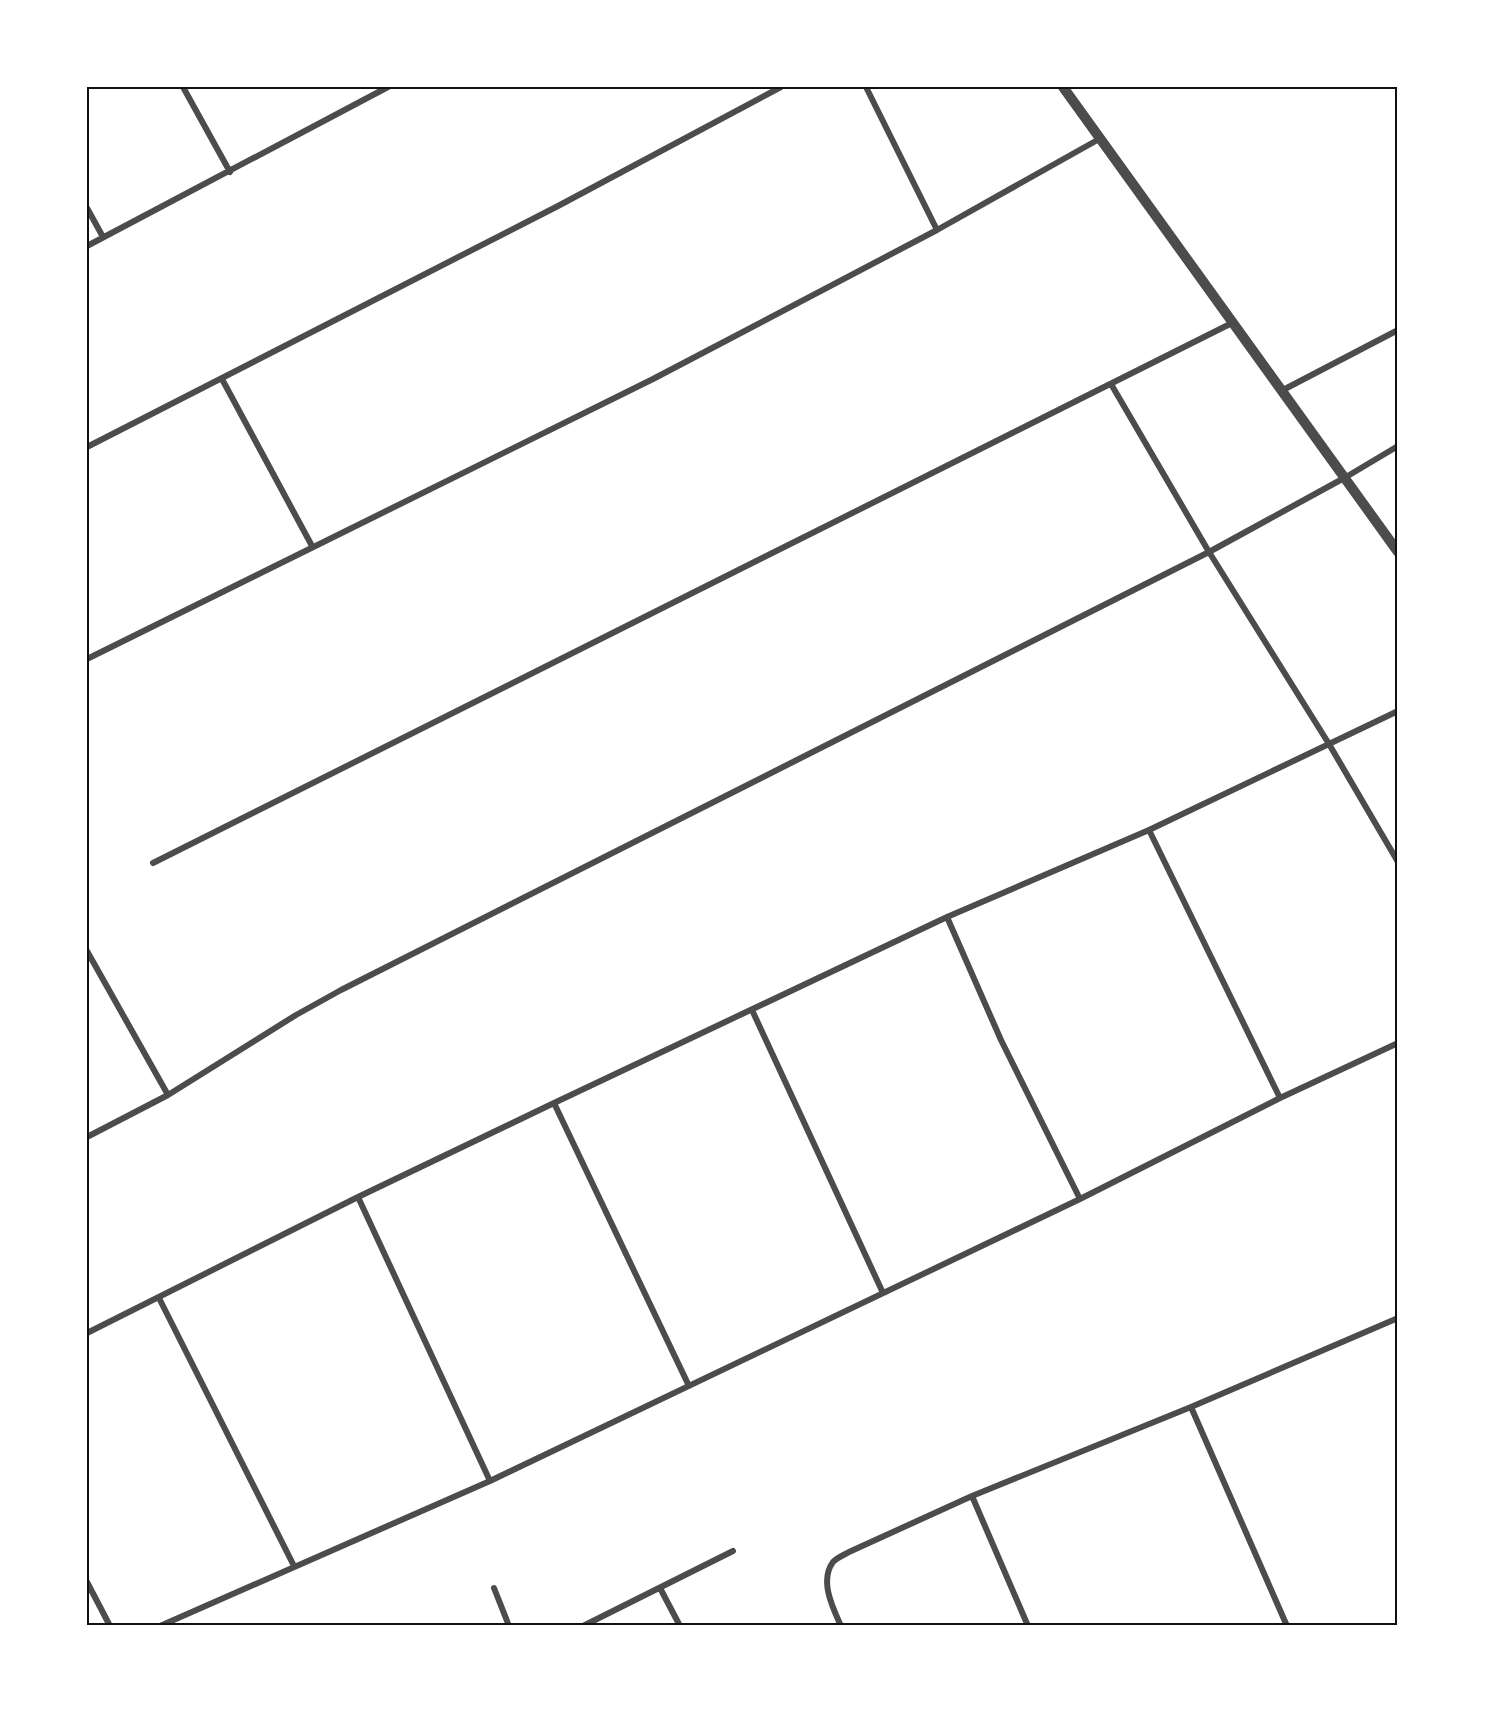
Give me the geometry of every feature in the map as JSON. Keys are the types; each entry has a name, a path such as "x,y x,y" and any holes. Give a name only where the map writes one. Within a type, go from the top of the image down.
{"street":[{"path":"183,87 230,172"},
{"path":"87,246 230,172 378,89 388,87"},
{"path":"87,447 558,206 781,87"},
{"path":"866,87 937,230"},
{"path":"1063,87 1398,552"},
{"path":"87,659 653,379 937,230 1101,138"},
{"path":"87,208 103,237"},
{"path":"153,863 1232,323"},
{"path":"1281,391 1398,330"},
{"path":"222,379 312,546"},
{"path":"1111,384 1209,552 1329,744 1398,862"},
{"path":"87,1137 168,1095 340,990 1209,552 1398,446"},
{"path":"87,1333 358,1197 554,1103 947,918 1149,830 1398,711"},
{"path":"1149,830 1280,1098"},
{"path":"947,918 1001,1040 1080,1199"},
{"path":"87,951 168,1095"},
{"path":"752,1011 883,1293"},
{"path":"160,1626 490,1481 1080,1199 1280,1098 1398,1043"},
{"path":"554,1103 689,1386"},
{"path":"358,1197 490,1481"},
{"path":"159,1298 294,1566"},
{"path":"841,1626 831,1603 828,1574 833,1561 849,1552 972,1496 1191,1407 1398,1318"},
{"path":"1191,1407 1287,1626"},
{"path":"972,1496 1028,1626"},
{"path":"583,1626 733,1551"},
{"path":"87,1582 110,1626"},
{"path":"494,1588 509,1626"},
{"path":"660,1588 680,1626"}]}
